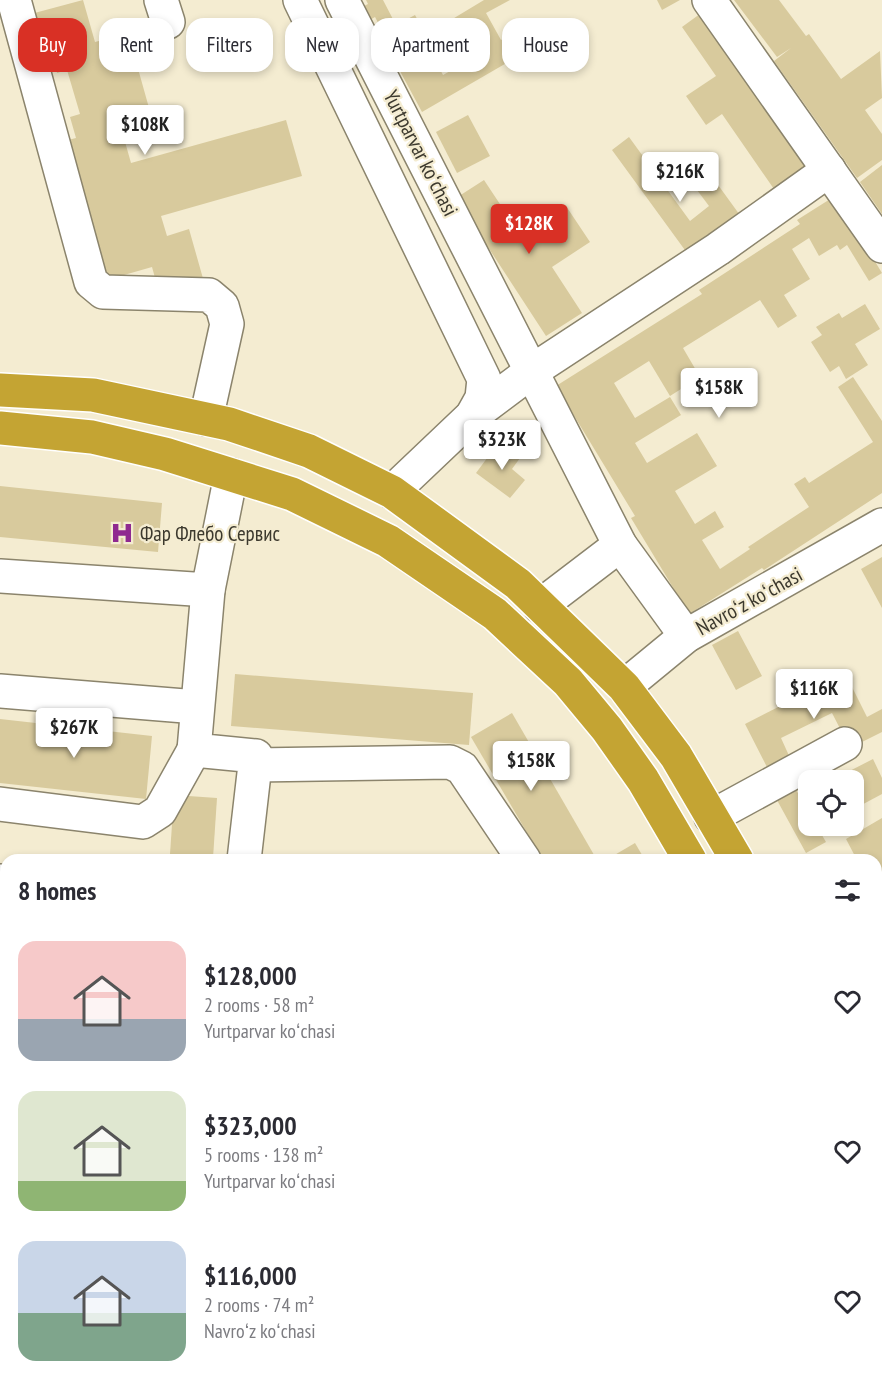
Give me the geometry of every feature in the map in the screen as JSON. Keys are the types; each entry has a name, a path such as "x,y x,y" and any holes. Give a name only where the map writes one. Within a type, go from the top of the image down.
{"highway":[{"path":"0,390 93,395 229,424 309,452 392,492 504,575 540,606 624,687 676,756 733,854"},
{"path":"0,428 92,437 165,454 292,494 388,541 495,614 568,682 607,729 643,780 686,854"},
{"path":"480,605 504,575"}],"street":[{"path":"14,0 91,282 103,292 209,295 222,306 227,324 206,419"},
{"path":"300,0 484,379 482,398 472,416"},
{"name":"Yurtparvar koʻchasi","path":"342,0 620,545 686,636"},
{"path":"709,0 882,246"},
{"path":"392,492 472,416 532,371 718,249 829,170"},
{"path":"0,804 143,822 160,811 194,750 208,590 231,475"},
{"name":"Navroʻz koʻchasi","path":"624,687 686,636 882,525"},
{"path":"540,606 620,545"},
{"path":"0,576 208,590"},
{"path":"0,691 197,707"},
{"path":"711,817 845,744"},
{"path":"194,750 256,756 245,854"},
{"path":"255,765 450,762 462,768 520,854"}],"building":[{"path":"83,0 95,42 99,41 99,72 139,72 151,115 120,124 131,163 286,120 302,176 161,216 167,236 189,229 204,282 186,287 184,277 157,285 152,267 103,281 64,141 76,138 70,117 80,114 68,72 87,72 87,18 28,18 27,15"},
{"path":"366,0 383,0 392,18 375,17 363,24 356,10 368,4"},
{"path":"484,0 510,0 486,13 489,18 454,18"},
{"path":"657,0 680,0 662,10"},
{"path":"734,0 779,0 806,36 809,34 841,79 880,51 882,98 865,110 882,134 882,160 857,178 774,61 791,48 777,57"},
{"path":"704,11 811,167 776,192 722,114 706,125 686,96 716,76 682,27"},
{"path":"490,20 502,39 502,66 422,112 400,72 441,72 443,75 448,72 490,72"},
{"path":"468,115 490,156 457,173 436,132"},
{"path":"629,137 690,221 709,206 697,190 713,178 742,218 690,257 612,150"},
{"path":"882,165 882,214 860,182"},
{"path":"484,180 521,236 566,206 590,242 552,267 582,313 546,336 456,198"},
{"path":"835,196 882,273 869,281 847,245 840,250 837,245 819,256 809,238 792,249 810,279 784,295 797,316 778,328 760,300 683,348 700,377 670,396 649,361 614,383 635,418 670,397 681,415 635,443 647,463 697,433 717,466 675,491 695,524 715,511 724,527 702,540 720,569 750,549 748,547 809,507 794,484 805,477 809,483 873,442 838,387 853,377 882,421 882,493 764,570 762,568 689,614 631,518 635,516 556,386 702,294 699,290 800,224 797,220"},
{"path":"865,304 880,329 855,344 868,365 846,379 839,366 830,372 811,342 822,335 816,327 839,313 842,318"},
{"path":"499,442 520,458 512,469 525,480 510,498 476,473"},
{"path":"0,486 162,503 158,552 0,537"},
{"path":"882,557 882,608 861,569"},
{"path":"738,631 762,676 736,690 712,645"},
{"path":"845,673 867,717 882,709 882,732 850,748 832,713 781,738 791,760 769,771 745,724"},
{"path":"235,674 473,693 469,745 231,726"},
{"path":"512,713 594,854 539,854 471,737"},
{"path":"0,719 152,736 146,799 0,783"},
{"path":"873,759 882,778 882,794 864,804 864,770 852,770"},
{"path":"791,780 798,793 798,836 822,836 826,842 806,853 772,791"},
{"path":"174,795 217,798 213,854 170,854"},
{"path":"882,818 882,854 854,854 846,839 851,836 864,836 864,828"},
{"path":"635,843 641,854 616,854"}],"place":[{"name":"Фар Флебо Сервис","path":"122,533"}]}
